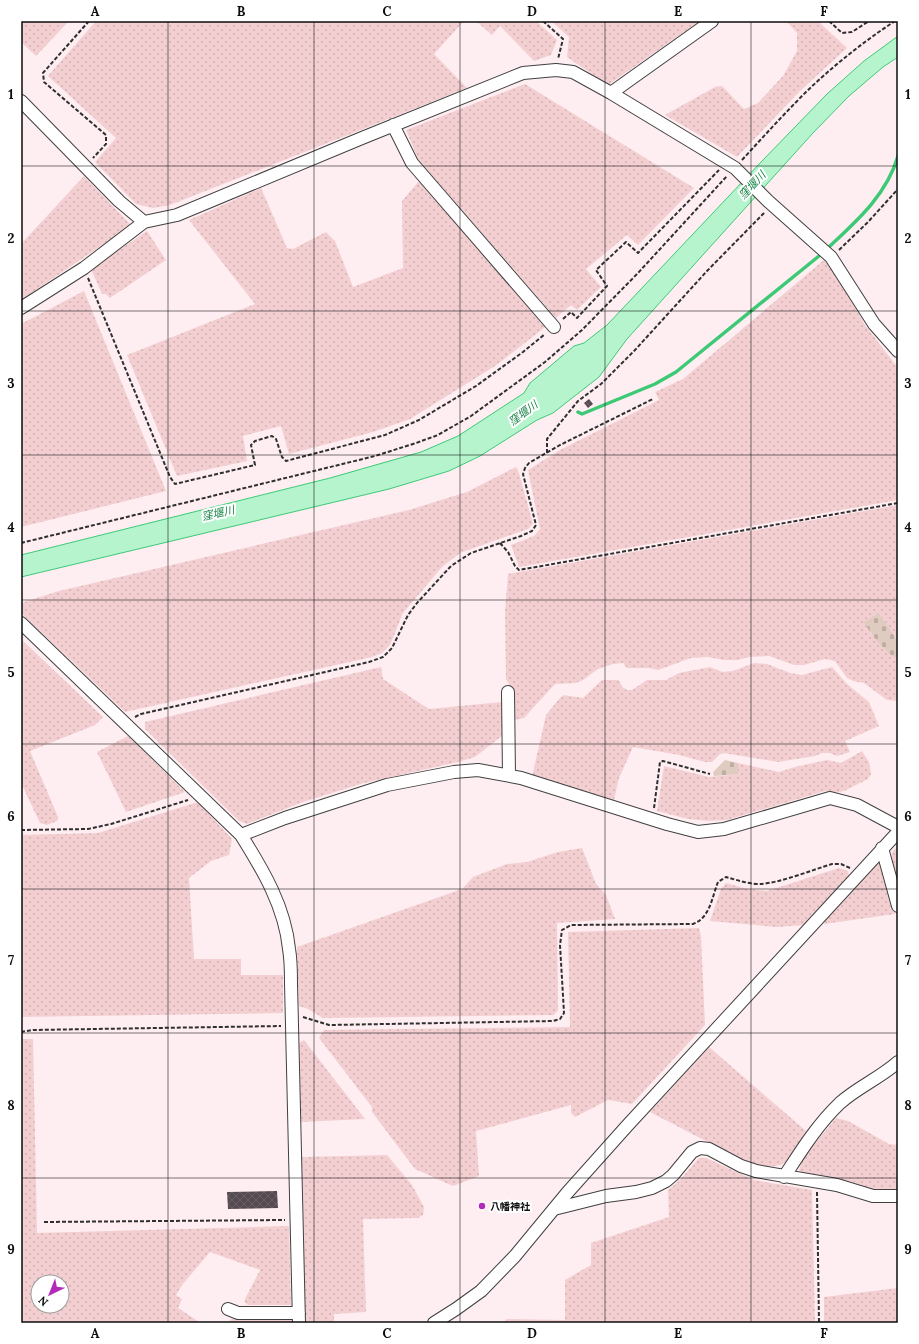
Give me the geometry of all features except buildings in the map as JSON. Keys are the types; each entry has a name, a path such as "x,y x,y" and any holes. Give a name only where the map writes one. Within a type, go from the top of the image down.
{"street":[{"path":"611,93 712,21"},
{"path":"21,308 84,268 144,222 177,215 523,73 556,70 573,72 731,165 831,257 874,324 898,351"},
{"path":"21,101 119,201 144,222"},
{"path":"394,125 412,163 554,327"},
{"path":"21,623 241,835 259,862 274,892 283,918 289,948 292,1020 299,1318 238,1313 228,1309"},
{"path":"508,692 509,775"},
{"path":"241,835 285,818 387,785 454,772 478,770 520,778 698,832 724,829 830,798 857,805 898,827"},
{"path":"434,1323 481,1291 515,1256 626,1127 898,832"},
{"path":"882,848 898,906"},
{"path":"784,1177 811,1135 841,1103 884,1074 898,1062"},
{"path":"554,1209 606,1196 652,1188 666,1181 673,1175 692,1152 700,1148 709,1149 741,1166 756,1171 837,1186 873,1196 898,1196"}],"path":[{"path":"85,167 106,144 106,135 44,82 43,73 89,21"},
{"path":"543,21 563,39 556,70"},
{"path":"829,21 842,33 852,32 869,21"},
{"path":"84,268 170,477 175,484 255,465 251,445 255,441 272,436 276,439 282,457 286,461 385,435 419,420 476,386 523,352 571,312 577,318 607,286 596,270 626,242 638,253 828,72 895,21"},
{"path":"21,543 338,465 416,443 438,435 471,416 517,384 582,330 638,273 731,165"},
{"path":"831,257 868,222 898,189"},
{"path":"547,453 547,439 578,401 601,384 636,350 771,202"},
{"path":"126,723 141,714 369,662 383,657 392,648 408,615 451,566 471,553 532,531 536,525 523,474 529,463 653,398"},
{"path":"500,543 508,552 515,566 519,570 898,503"},
{"path":"652,819 660,762 663,761 710,774"},
{"path":"21,830 88,829 111,824 200,796"},
{"path":"21,1032 33,1030 292,1020 329,1025 553,1021 560,1019 564,1013 560,945 562,930 572,925 693,924 700,922 706,915 718,882 726,877 748,883 760,884 775,882 832,864 841,864 860,872"},
{"path":"816,1182 819,1323"},
{"path":"44,1222 297,1219"}],"shaded area":[{"path":"21,21 69,21 36,56 21,42"},
{"path":"96,21 464,21 434,54 467,88 170,205 153,208 136,204 95,162 116,138 48,76"},
{"path":"476,21 536,21 557,40 551,55 534,61 500,26 492,35"},
{"path":"551,21 700,21 608,85 567,57 569,37"},
{"path":"786,21 818,21 847,48 800,91 737,157 665,115 715,87 722,86 744,109 758,103 783,76 797,51 797,33"},
{"path":"525,84 694,188 638,245 627,235 586,269 601,287 577,310 571,305 556,318 419,161 406,130"},
{"path":"84,176 130,224 117,235 21,300 21,244"},
{"path":"419,181 548,325 495,366 410,419 373,432 289,454 281,426 243,436 247,461 177,476 127,355 255,304 189,220 261,188 287,248 293,249 326,232 335,241 353,287 403,268 402,201"},
{"path":"147,231 166,260 110,298 106,294 102,294 91,269"},
{"path":"824,260 835,272 865,325 898,368 898,500 519,567 511,545 534,536 540,529 528,470 560,450 659,400 655,392 683,379"},
{"path":"84,291 166,491 21,527 21,324"},
{"path":"516,467 533,524 528,529 460,553 442,567 403,613 390,645 382,653 372,657 125,712 21,613 21,603 59,591 409,510 467,492"},
{"path":"898,505 898,641 879,613 870,633 885,650 898,659 898,701 887,700 864,683 847,678 835,661 825,659 804,665 794,665 769,656 749,657 738,660 724,660 708,657 691,658 658,670 649,668 627,668 623,663 613,664 598,669 583,680 576,683 555,684 524,718 515,720 511,717 511,688 506,679 505,612 508,574"},
{"path":"21,639 103,717 95,725 30,751 58,817 57,821 47,825 40,823 23,787 21,787"},
{"path":"754,663 767,664 790,673 802,675 832,667 847,684 869,702 879,726 845,741 850,752 837,756 830,753 822,753 815,756 778,762 724,753 720,754 712,762 705,762 679,755 633,747 619,778 614,800 532,777 546,715 564,695 583,698 602,680 618,680 622,687 627,690 632,690 647,680 666,680 679,673 710,667 722,672 733,671"},
{"path":"381,667 383,679 429,709 502,702 503,735 475,757 364,783 303,802 247,824 239,821 145,729 145,722"},
{"path":"128,736 185,792 126,812 97,752"},
{"path":"862,751 869,762 871,774 868,779 844,791 835,793 825,791 727,820 709,821 688,819 657,811 664,766 709,777 738,774 738,763 779,772 827,760 841,763"},
{"path":"198,802 232,839 229,855 211,861 189,878 194,959 241,959 241,975 283,975 283,1013 21,1017 21,835 98,833"},
{"path":"898,846 898,883 892,860 892,852"},
{"path":"582,848 596,884 606,895 615,919 557,923 558,1010 554,1015 323,1018 308,1009 299,1006 297,947 462,889 473,877 507,864 527,862 558,852"},
{"path":"880,861 882,861 895,914 824,924 826,918"},
{"path":"839,868 848,871 849,877 804,925 777,927 710,921 721,889 726,883 747,889 767,891"},
{"path":"699,928 701,936 705,1025 632,1104 608,1100 575,1117 571,1113 571,1105 476,1131 479,1176 453,1186 415,1169 372,1112 372,1107 319,1038 324,1030 570,1027 568,932"},
{"path":"21,1039 33,1039 37,1233 289,1226 291,1305 248,1305 244,1301 260,1270 210,1252 182,1285 176,1295 182,1299 178,1308 201,1323 21,1323"},
{"path":"304,1040 365,1119 301,1122 299,1043"},
{"path":"709,1047 806,1131 788,1161 781,1165 769,1167 748,1163 650,1112"},
{"path":"836,1118 848,1121 889,1144 898,1145 898,1190 874,1190 853,1182 804,1175 799,1170 803,1158"},
{"path":"387,1155 412,1185 424,1207 423,1215 418,1218 363,1219 366,1312 334,1314 334,1323 305,1323 302,1157"},
{"path":"699,1158 706,1158 754,1180 812,1190 815,1323 504,1323 506,1319 565,1320 565,1280 591,1265 591,1243 669,1217 668,1190 680,1180"},
{"path":"898,1288 898,1323 824,1323 824,1297"},
{"path":"292,1318 292,1323 228,1323 231,1319"}],"green space":[{"path":"879,613 898,641 898,659 888,653 870,632 864,622"},
{"path":"725,760 738,763 738,774 714,776 713,772"}],"water":[{"name":"窪堰川","path":"898,36 898,57 883,67 849,96 813,133 627,339 599,377 553,413 537,420 480,456 449,471 389,489 21,577 21,555 330,478 421,452 458,436 524,393 530,383 574,346 584,343 607,325 827,94 864,61"}],"waterway":[{"path":"830,246 870,206 887,182 898,156"},
{"path":"578,412 582,414 655,384 676,372 819,256"}],"place":[{"name":"八幡神社","path":"482,1206"}]}
